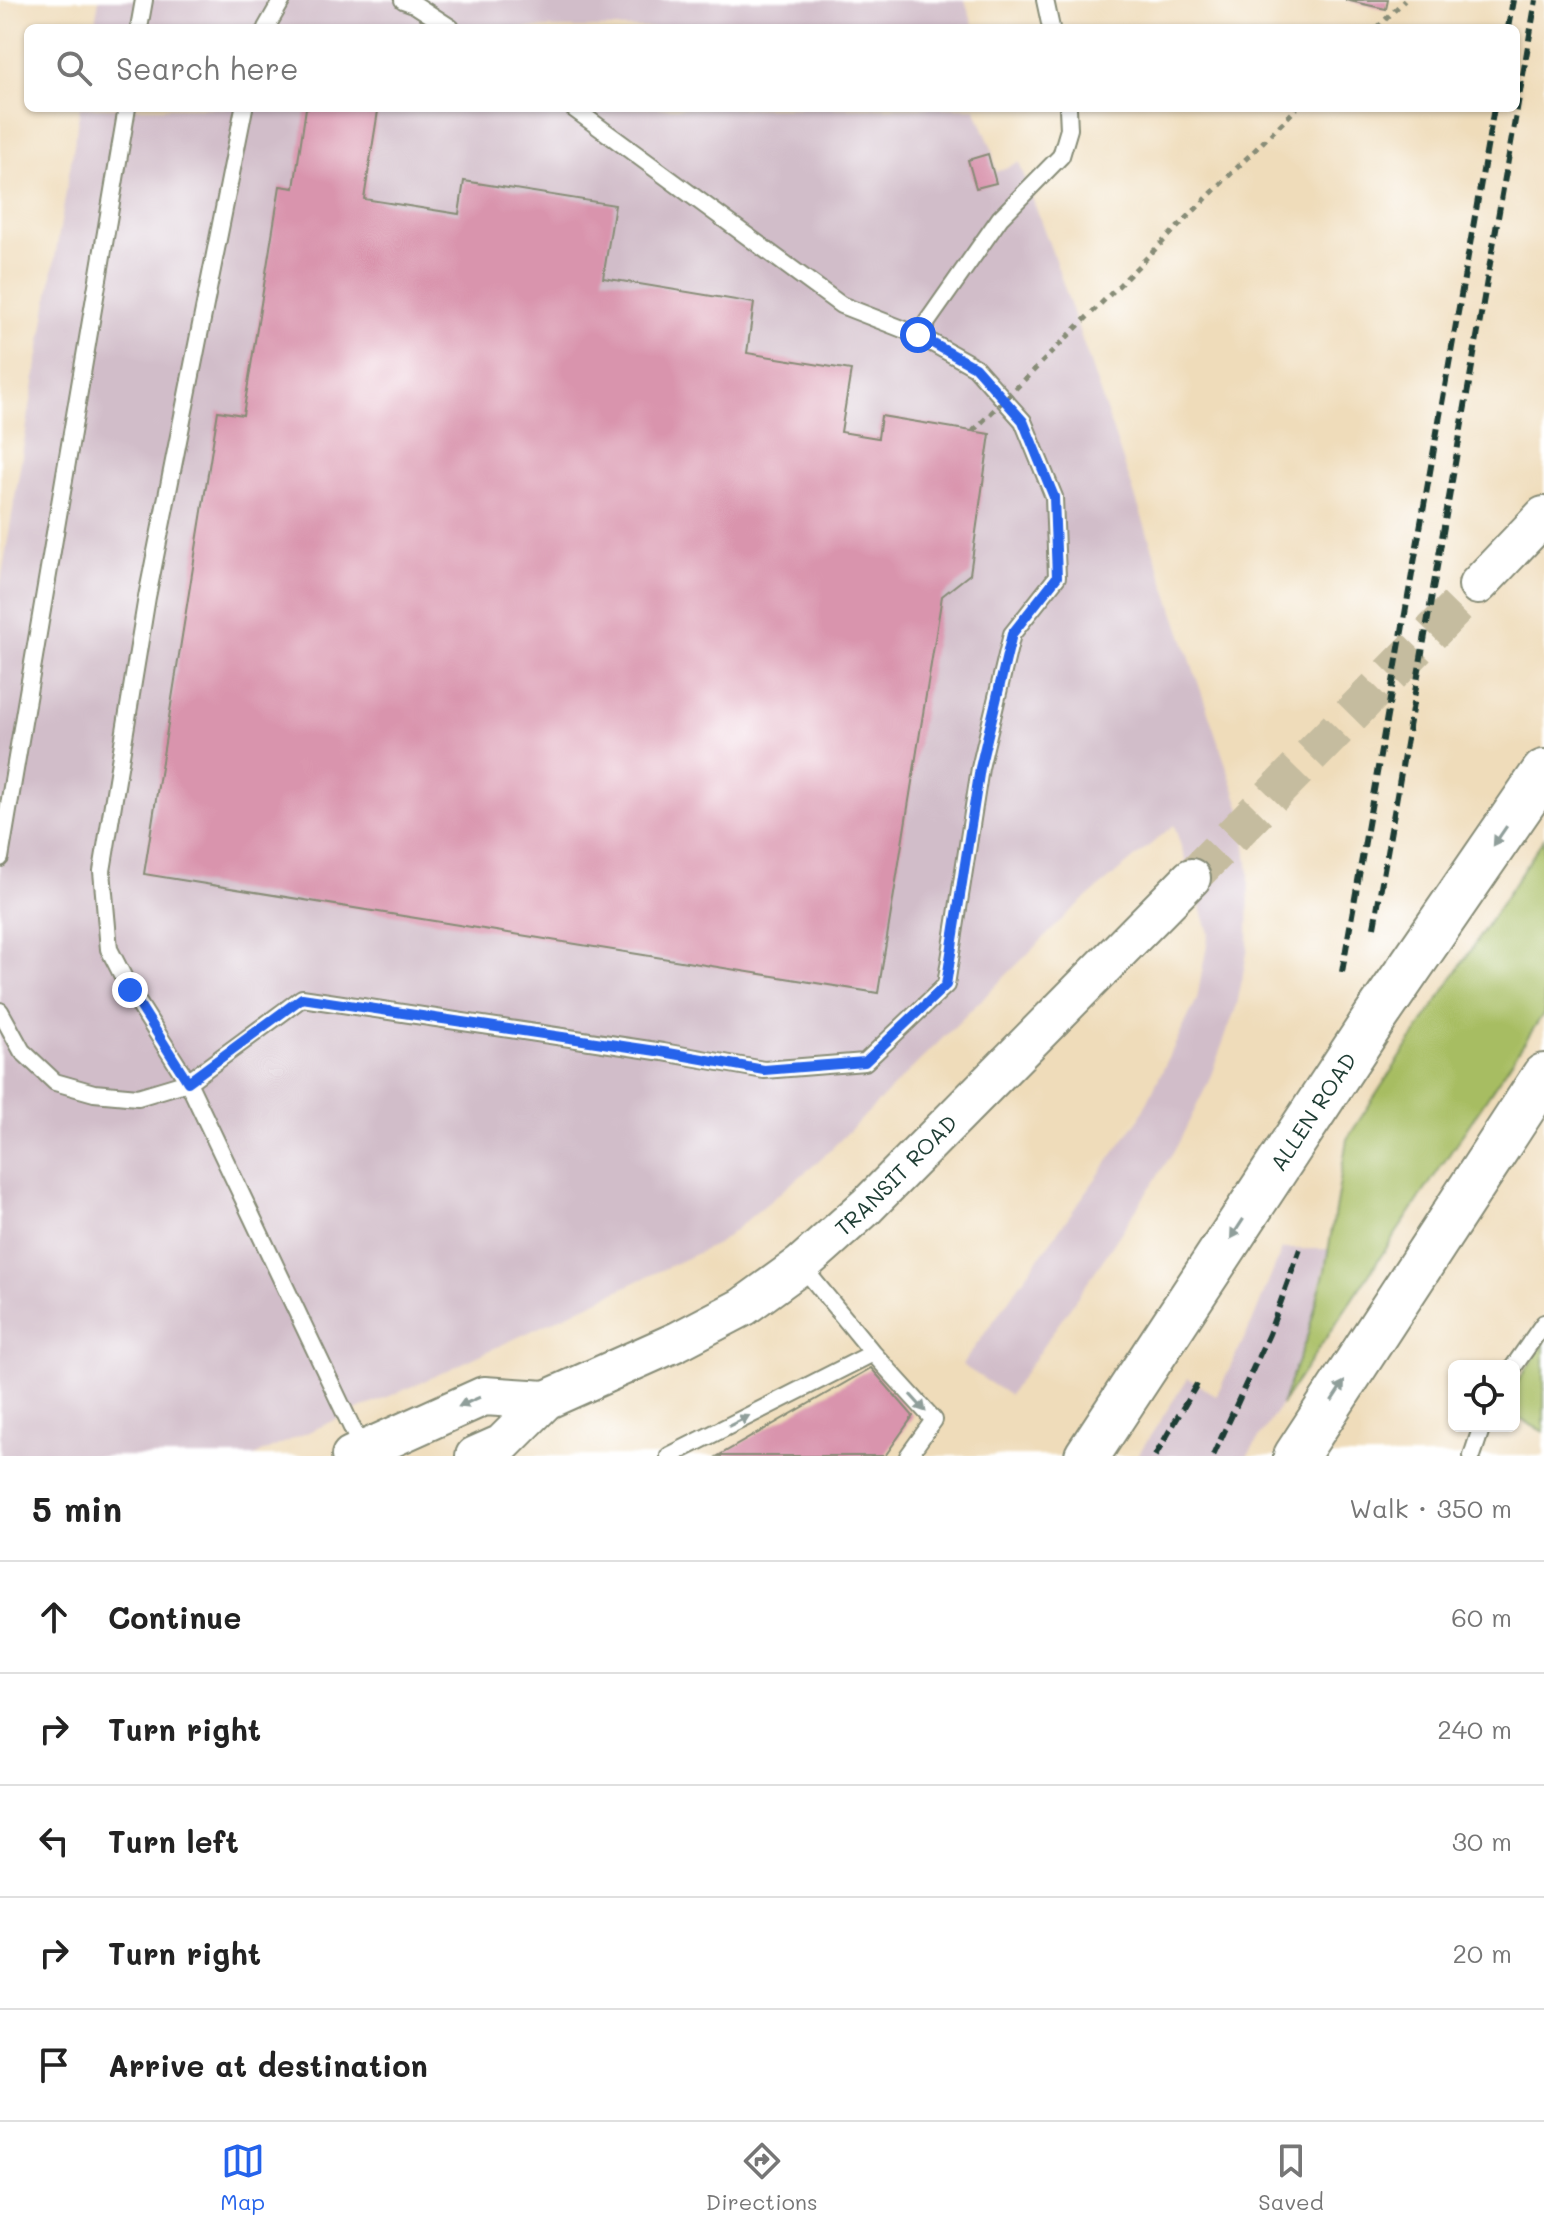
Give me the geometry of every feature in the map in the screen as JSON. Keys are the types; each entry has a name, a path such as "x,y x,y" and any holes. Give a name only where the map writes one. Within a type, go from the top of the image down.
{"highway":[{"name":"ALLEN ROAD","path":"1087,1456 1375,1018 1544,772"},
{"path":"1296,1456 1544,1076"},
{"path":"1442,1231 1544,1107"}],"street":[{"path":"1478,585 1544,516"},
{"name":"TRANSIT ROAD","path":"475,1456 502,1444 546,1400 678,1341 743,1307 801,1265 867,1206 1191,878"},
{"name":"TRANSIT ROAD","path":"360,1454 484,1396 546,1400"}],"lane":[{"path":"140,24 144,0"},
{"path":"268,24 282,0"},
{"path":"403,0 445,24"},
{"path":"1045,0 1050,24"},
{"path":"0,858 126,112"},
{"path":"243,112 150,582 102,871 109,949 130,990 188,1082 360,1454"},
{"path":"2,1021 22,1051 55,1082 94,1093 138,1097 188,1082 302,998 764,1070 865,1062 917,1016 946,985 980,768 1012,634 1057,577 1054,497 1023,421 975,367 918,335 841,305 578,112"},
{"path":"918,335 1000,218 1061,156 1069,129 1068,112"},
{"path":"801,1265 873,1353 934,1420 908,1456"},
{"path":"1518,1360 1544,1323"},
{"path":"669,1456 873,1353"},
{"path":"1472,1456 1480,1432"}],"path":[{"path":"1381,24 1405,0"},
{"path":"973,431 1293,112"}],"shaded area":[{"path":"99,0 965,0 973,24 95,24"},
{"path":"79,112 977,112 992,149 996,172 1019,162 1242,812 1249,872 1248,948 1237,1005 1208,1083 1177,1146 1009,1395 962,1365 1140,1117 1197,999 1209,933 1174,825 1070,912 819,1161 719,1243 433,1377 254,1456 0,1456 0,587"},
{"path":"1282,1249 1328,1249 1308,1334 1281,1405 1247,1456 1137,1456 1188,1378 1216,1396 1251,1325"}],"green space":[{"path":"1544,838 1544,1013 1281,1405 1308,1334 1325,1270 1347,1139"},
{"path":"1544,1343 1544,1432 1520,1419 1520,1378"}],"building":[{"path":"1345,0 1388,0 1386,9"},
{"path":"305,112 378,112 364,199 459,214 464,181 615,205 603,278 754,303 747,353 851,370 841,432 878,438 881,416 990,434 970,574 942,596 878,993 144,874 218,411 243,415 280,186 294,188"},
{"path":"988,154 996,183 976,188 968,160"},
{"path":"871,1368 913,1416 885,1456 718,1456"}],"tunnel":[{"path":"1191,878 1478,585"}],"railway":[{"path":"1509,24 1513,0"},
{"path":"1520,92 1536,0"},
{"path":"1342,972 1493,112"},
{"path":"1374,927 1516,112"},
{"path":"1213,1456 1269,1334 1300,1249"},
{"path":"1155,1456 1197,1384"}],"route":[{"path":"130,990 188,1082 302,998 764,1070 865,1062 917,1016 946,985 980,768 1012,634 1057,577 1054,497 1023,421 975,367 918,335"}]}
